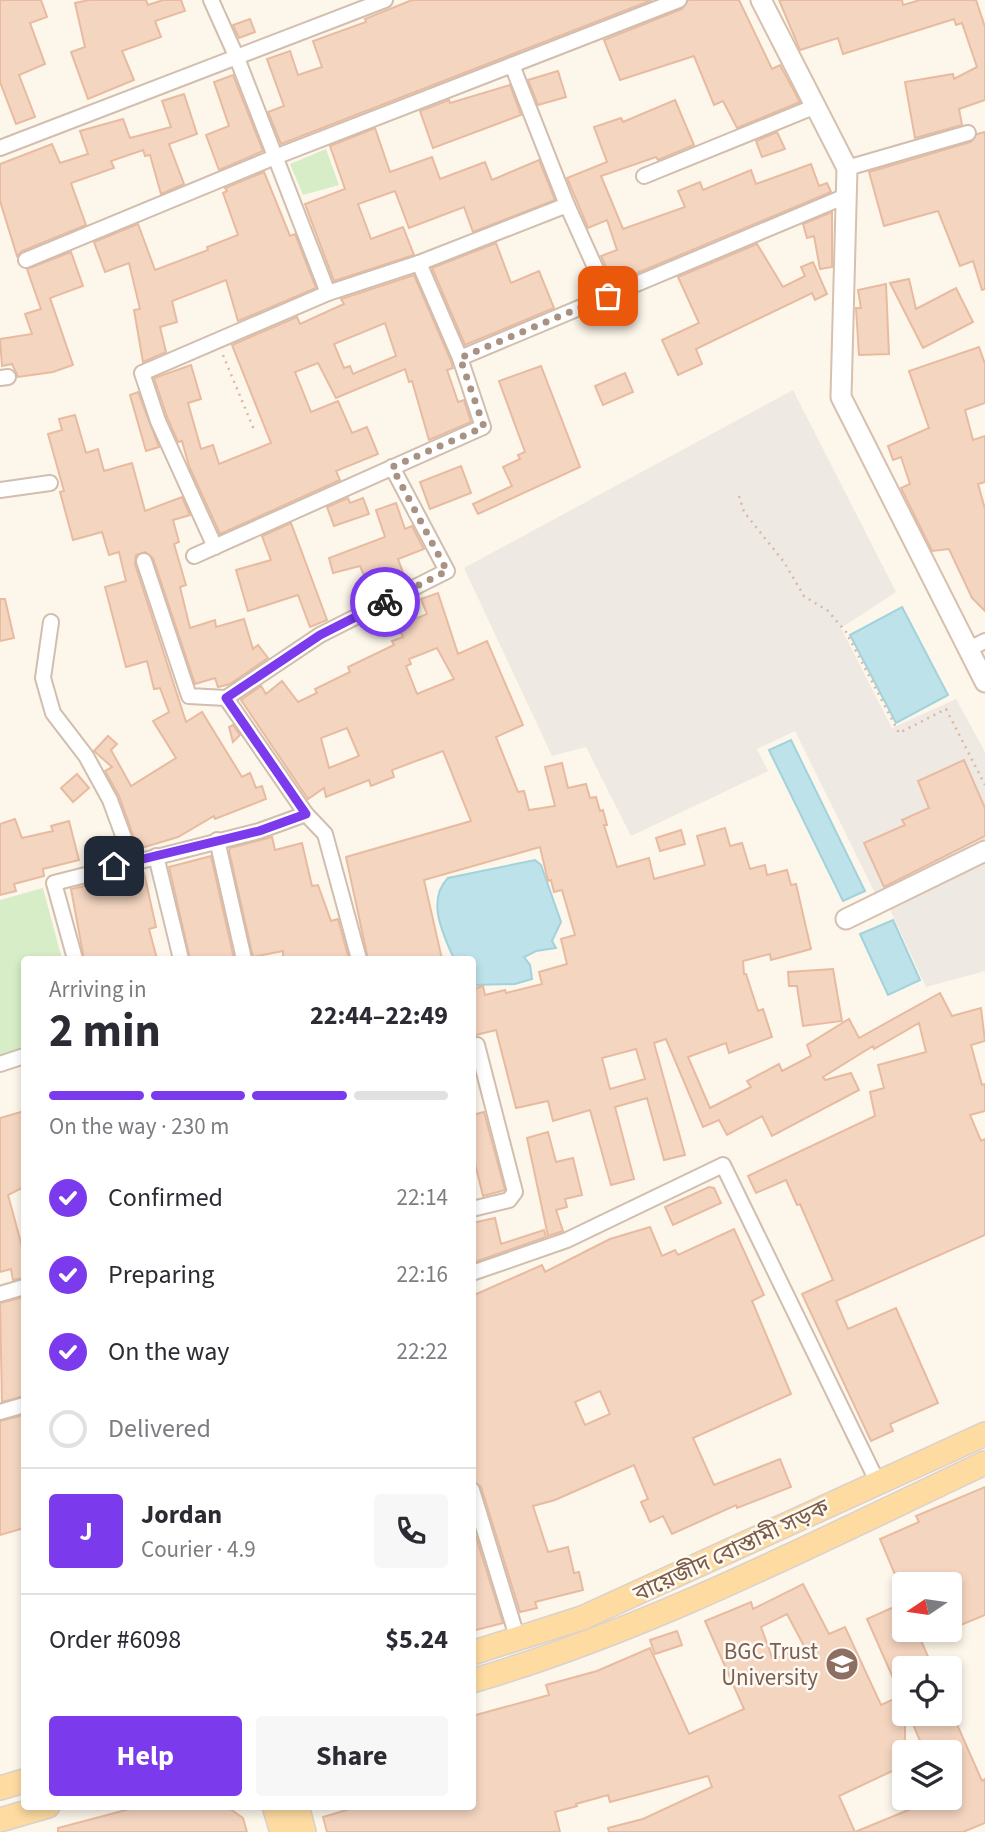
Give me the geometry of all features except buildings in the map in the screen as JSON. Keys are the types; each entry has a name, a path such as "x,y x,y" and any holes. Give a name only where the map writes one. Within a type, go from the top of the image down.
{"main road":[{"name":"বায়েজীদ বোস্তামী সড়ক","path":"476,1652 518,1640 637,1594 985,1434"},
{"name":"বায়েজীদ বোস্তামী সড়ক","path":"476,1680 519,1668 635,1624 985,1463"},
{"path":"0,1788 21,1782"},
{"path":"0,1820 34,1810"},
{"path":"275,1810 282,1832"},
{"path":"298,1810 304,1832"}],"street":[{"path":"211,0 237,58 328,293"},
{"path":"0,148 385,0"},
{"path":"26,260 275,157 678,0"},
{"path":"761,0 847,168 841,397 977,645 985,682"},
{"path":"512,65 567,205 608,296"},
{"path":"644,176 816,106"},
{"path":"847,168 968,133"},
{"path":"460,358 846,196"},
{"path":"215,547 158,421 142,373 328,293 419,263 567,205"},
{"path":"194,556 484,427 460,358 419,263"},
{"path":"144,561 188,696 226,698 320,635 447,571 392,467"},
{"path":"0,490 50,483"},
{"path":"51,622 43,678 53,713 86,756 110,800 131,856 139,860"},
{"path":"226,698 306,814 325,834 358,956"},
{"path":"74,956 54,883 259,831 306,814"},
{"path":"217,840 243,956"},
{"path":"846,919 985,851"},
{"path":"156,856 180,956"},
{"path":"476,1045 515,1192 509,1200 476,1208"},
{"path":"0,1064 21,1057"},
{"path":"476,1272 567,1240 723,1165 878,1483"},
{"path":"0,1294 21,1288"},
{"path":"0,1412 21,1406"},
{"path":"476,1503 518,1640"}],"path":[{"path":"216,339 254,432"},
{"path":"738,496 744,512 784,562 804,596 828,611 846,632 899,733 946,709 985,785"}],"shaded area":[{"path":"793,390 896,592 841,628 892,728 956,699 985,752 985,847 878,899 795,731 757,749 768,771 631,836 586,747 552,756 464,568"},
{"path":"985,855 985,971 926,987 887,903"}],"green space":[{"path":"326,149 339,185 303,195 290,164"},
{"path":"43,888 61,956 21,956 21,1049 0,1056 0,900"}],"water":[{"path":"902,607 948,695 896,723 850,635"},
{"path":"791,740 865,891 843,901 769,750"},
{"path":"535,860 541,865 561,922 552,941 556,948 536,951 524,957 530,965 532,979 515,984 476,985 476,956 453,956 441,928 438,896 448,878"},
{"path":"893,920 920,980 888,995 860,934"}],"way so far":[{"path":"385,602 447,571 392,467 484,427 460,358 608,296"}],"place":[{"name":"BGC Trust University","path":"842,1664"}],"route":[{"path":"114,866 259,831 306,814 226,698 320,635 385,602"}]}
